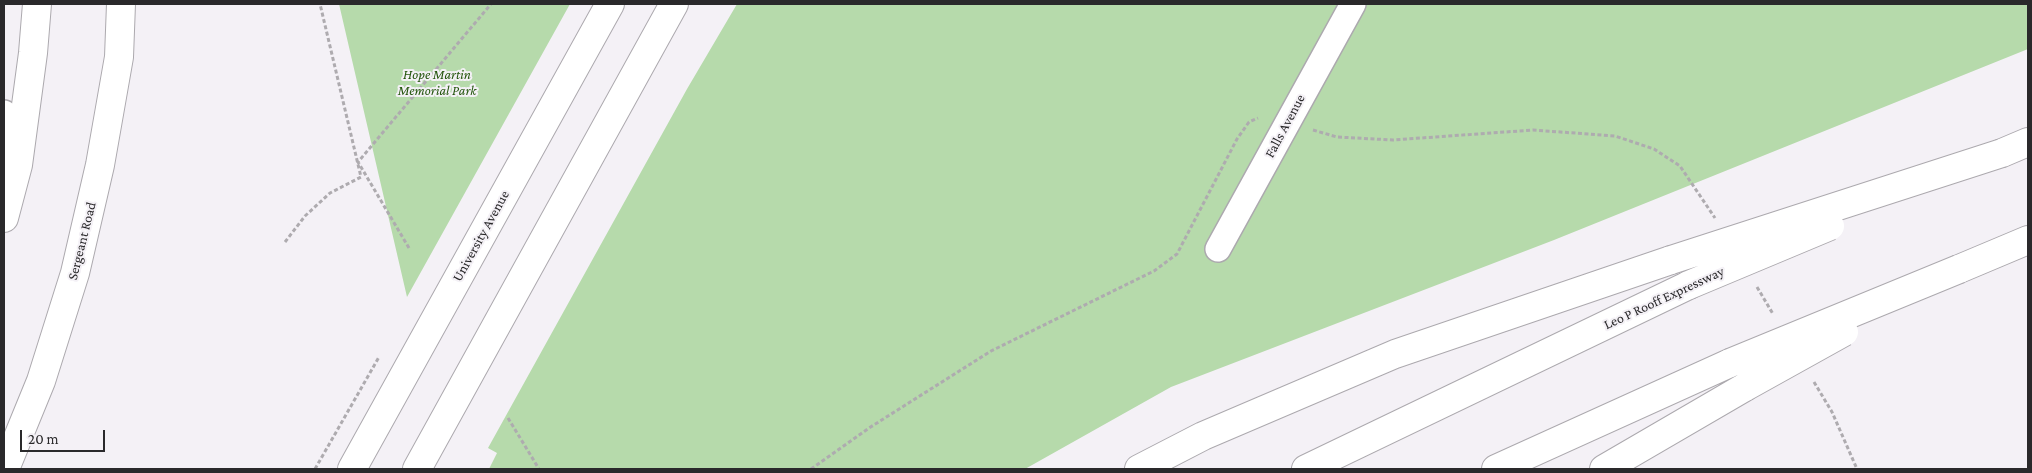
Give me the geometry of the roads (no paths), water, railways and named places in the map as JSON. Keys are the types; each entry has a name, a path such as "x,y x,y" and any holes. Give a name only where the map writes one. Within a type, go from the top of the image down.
{"main road":[{"path":"4,218 18,165 33,53 37,4"},
{"name":"Sergeant Road","path":"5,469 41,381 75,273 100,165 119,57 121,4"},
{"name":"University Avenue","path":"352,469 610,4"},
{"path":"417,469 674,4"},
{"name":"Leo P Rooff Expressway","path":"1306,469 1689,285 2028,142"},
{"path":"1139,469 1203,436 1395,354 1671,260 2002,153"},
{"path":"1496,469 1730,363 2028,240"},
{"path":"1604,469 1744,387 1959,269"}],"street":[{"name":"Falls Avenue","path":"1218,249 1352,4"},
{"path":"4,113 8,118 18,165"}],"park label":[{"name":"Hope Martin Memorial Park","path":"437,84"}]}
